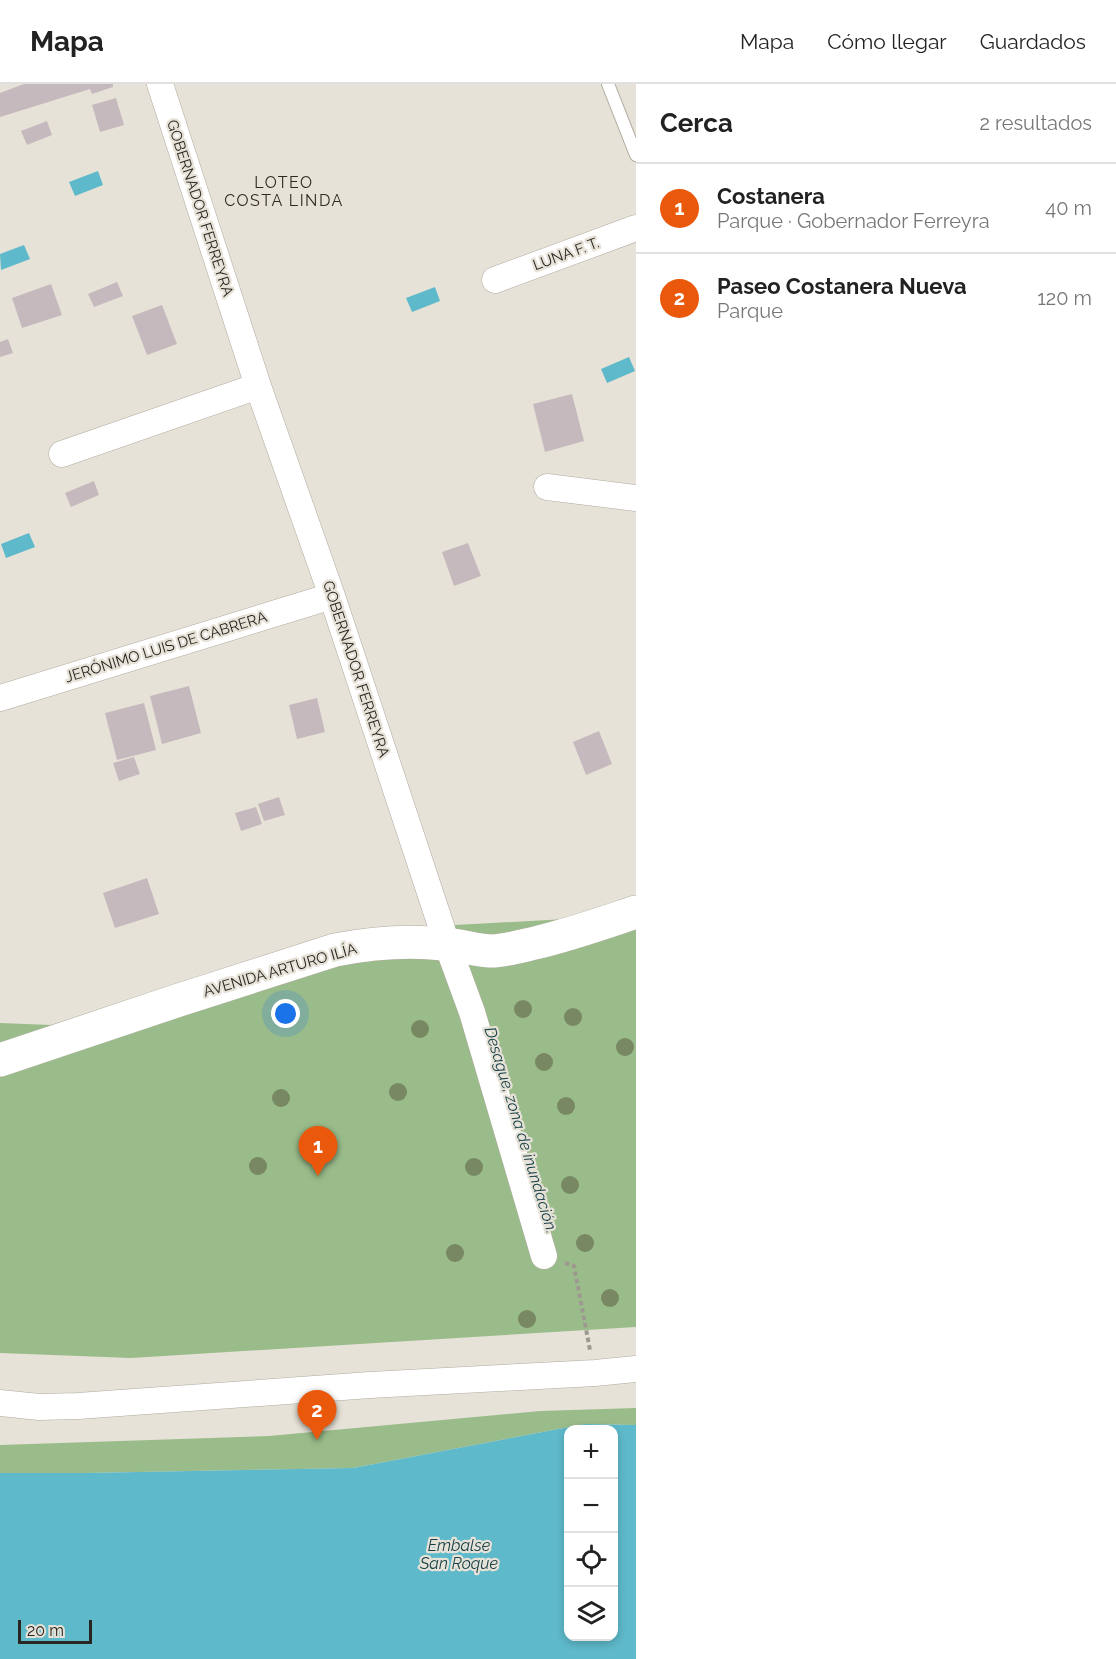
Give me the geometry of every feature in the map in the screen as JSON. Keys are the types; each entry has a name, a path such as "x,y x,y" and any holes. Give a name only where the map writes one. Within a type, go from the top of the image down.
{"main road":[{"name":"AVENIDA ARTURO ILÍA","path":"0,1060 335,950 362,945 420,942 488,950 518,947 559,937 636,912"}],"street":[{"name":"GOBERNADOR FERREYRA","path":"160,84 258,386 332,596 447,944 472,1012 544,1256"},
{"name":"LUNA F. T.","path":"495,280 636,228"},
{"path":"62,454 258,386"},
{"path":"547,487 636,498"},
{"name":"JERÓNIMO LUIS DE CABRERA","path":"0,698 332,596"},
{"path":"0,1403 39,1407 78,1406 636,1369"}],"lane":[{"path":"608,84 636,156"}],"path":[{"path":"544,1256 573,1266 595,1373"}],"green space":[{"path":"636,896 636,1327 131,1358 0,1353 0,1023 51,1025 261,965 418,927 566,919"},
{"path":"636,1408 636,1425 564,1425 564,1428 353,1468 0,1473 0,1445 269,1436 540,1411"}],"water":[{"path":"98,171 103,185 75,196 69,182"},
{"path":"24,245 30,259 1,270 0,254"},
{"path":"435,287 440,301 412,312 406,298"},
{"path":"629,357 635,371 607,383 601,369"},
{"path":"29,533 35,547 6,558 1,544"},
{"name":"Embalse San Roque","path":"585,1424 636,1425 636,1659 0,1659 0,1473 353,1468 564,1428 564,1641 618,1641 618,1425 580,1425"}],"building":[{"path":"24,84 113,84 113,87 92,94 90,89 0,117 0,93"},
{"path":"116,98 124,125 100,132 92,105"},
{"path":"47,121 52,135 27,145 21,131"},
{"path":"117,282 123,296 94,307 88,294"},
{"path":"51,284 62,315 22,328 12,298"},
{"path":"162,305 177,344 147,355 132,316"},
{"path":"8,339 13,353 0,357 0,342"},
{"path":"572,394 584,441 545,452 533,404"},
{"path":"94,481 99,495 71,507 65,493"},
{"path":"468,543 481,576 454,586 442,552"},
{"path":"189,686 201,733 162,744 150,696"},
{"path":"317,698 325,732 297,739 289,705"},
{"path":"144,703 156,750 117,760 105,713"},
{"path":"599,731 612,764 586,775 573,742"},
{"path":"134,757 140,774 119,781 113,763"},
{"path":"279,797 285,815 264,821 258,804"},
{"path":"256,807 262,824 241,831 235,813"},
{"path":"147,878 159,914 115,928 103,893"}],"place":[{"name":"Costanera","path":"318,1176"},
{"name":"Paseo Costanera Nueva","path":"317,1440"}],"district":[{"name":"LOTEO COSTA LINDA","path":"284,191"}],"water label":[{"name":"Desague, zona de inundación.","path":"521,1130"}]}
